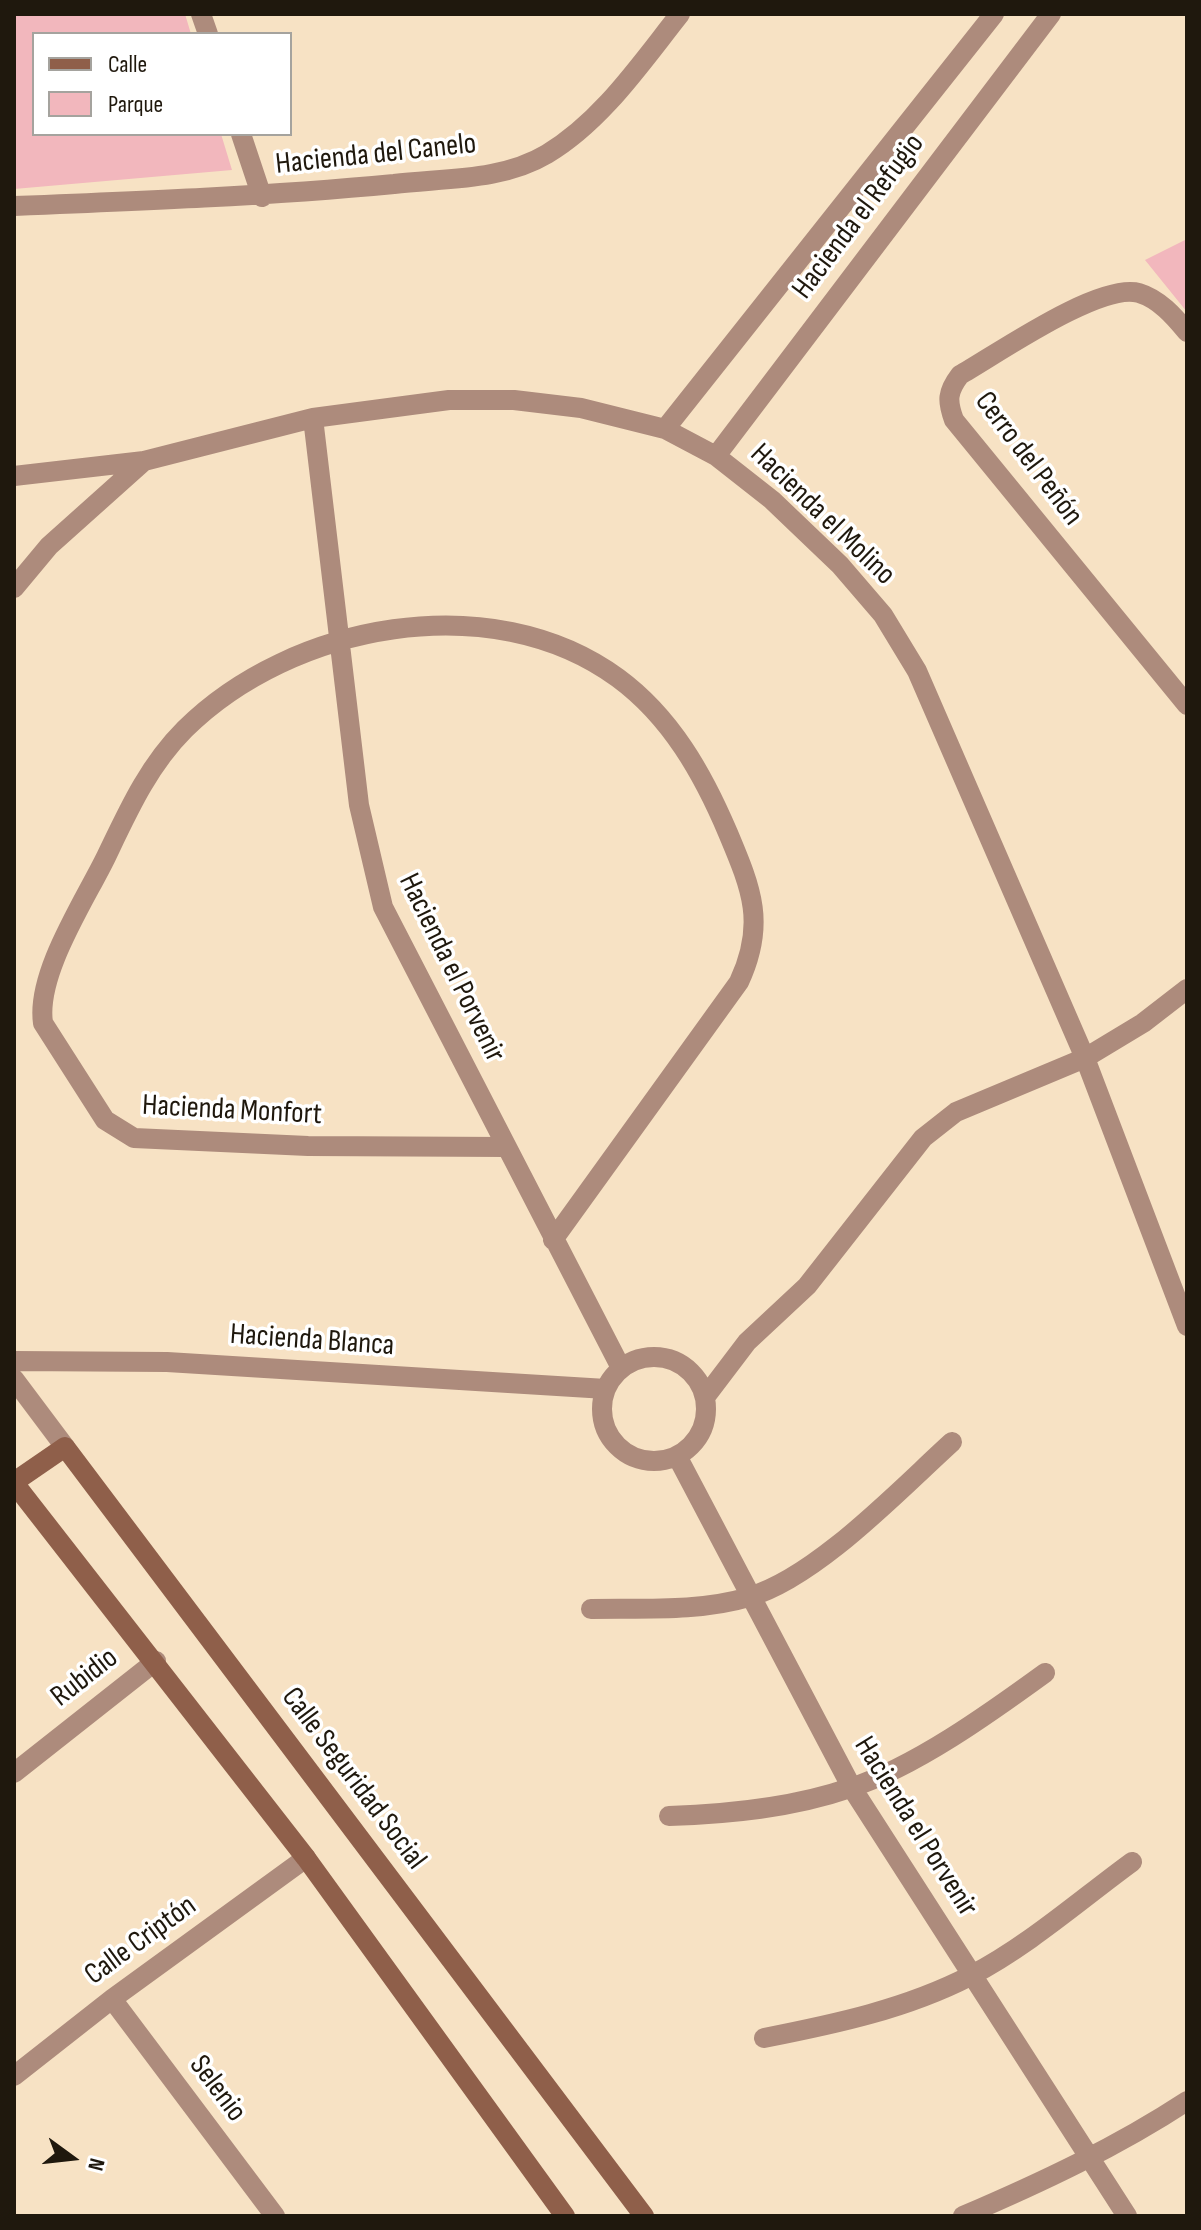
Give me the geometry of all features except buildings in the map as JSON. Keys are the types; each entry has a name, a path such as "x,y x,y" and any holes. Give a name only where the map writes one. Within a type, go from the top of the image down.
{"street":[{"name":"Hacienda del Canelo","path":"14,206 262,197 504,173 546,155 602,108 680,14"},
{"name":"Hacienda el Refugio","path":"665,429 994,14"},
{"name":"Hacienda el Refugio","path":"716,456 1051,14"},
{"path":"242,136 262,197"},
{"name":"Cerro del Peñón","path":"1187,332 1156,301 1137,293 1095,298 960,375 951,387 947,402 954,420 1187,705"},
{"name":"Hacienda el Molino","path":"14,588 49,546 144,461 313,418 449,400 514,400 581,408 665,429 716,456 772,500 840,565 883,615 917,671 948,736 1000,868 1085,1058 1187,1326"},
{"name":"Hacienda el Porvenir","path":"313,418 359,805 383,907 621,1368"},
{"path":"14,476 144,461"},
{"name":"Hacienda Monfort","path":"506,1147 308,1146 134,1138 105,1120 43,1023 40,1005 53,967 134,798 153,766 185,729 227,693 266,669 339,639 448,626 488,628 544,642 584,657 619,679 657,714 686,749 708,785 745,874 756,926 750,958 739,982 553,1240"},
{"path":"706,1396 747,1342 807,1286 923,1138 956,1112 1085,1058 1143,1023 1187,989"},
{"path":"654,1356 671,1359 687,1367 699,1380 706,1396 703,1430 694,1444 677,1456 647,1461 617,1446 607,1433 602,1416 606,1389 621,1368 636,1359 654,1356"},
{"name":"Hacienda Blanca","path":"14,1361 167,1362 606,1389"},
{"name":"Calle Seguridad Social","path":"14,1379 644,2216"},
{"path":"591,1609 696,1606 750,1597 788,1579 827,1552 952,1442"},
{"path":"65,1447 14,1482 306,1858 565,2216"},
{"name":"Hacienda el Porvenir","path":"677,1456 852,1788 1127,2216"},
{"name":"Rubidio","path":"14,1773 156,1661"},
{"path":"669,1816 725,1814 852,1788 976,1723 1045,1673"},
{"name":"Calle Criptón","path":"14,2076 112,1999 306,1858"},
{"path":"764,2038 843,2022 916,1999 971,1975 1132,1862"},
{"name":"Selenio","path":"112,1999 275,2216"},
{"path":"963,2216 1088,2157 1187,2101"}],"green space":[{"path":"14,14 185,14 190,32 32,32 32,136 222,136 232,170 14,189"},
{"path":"1187,239 1187,312 1145,260"}]}
